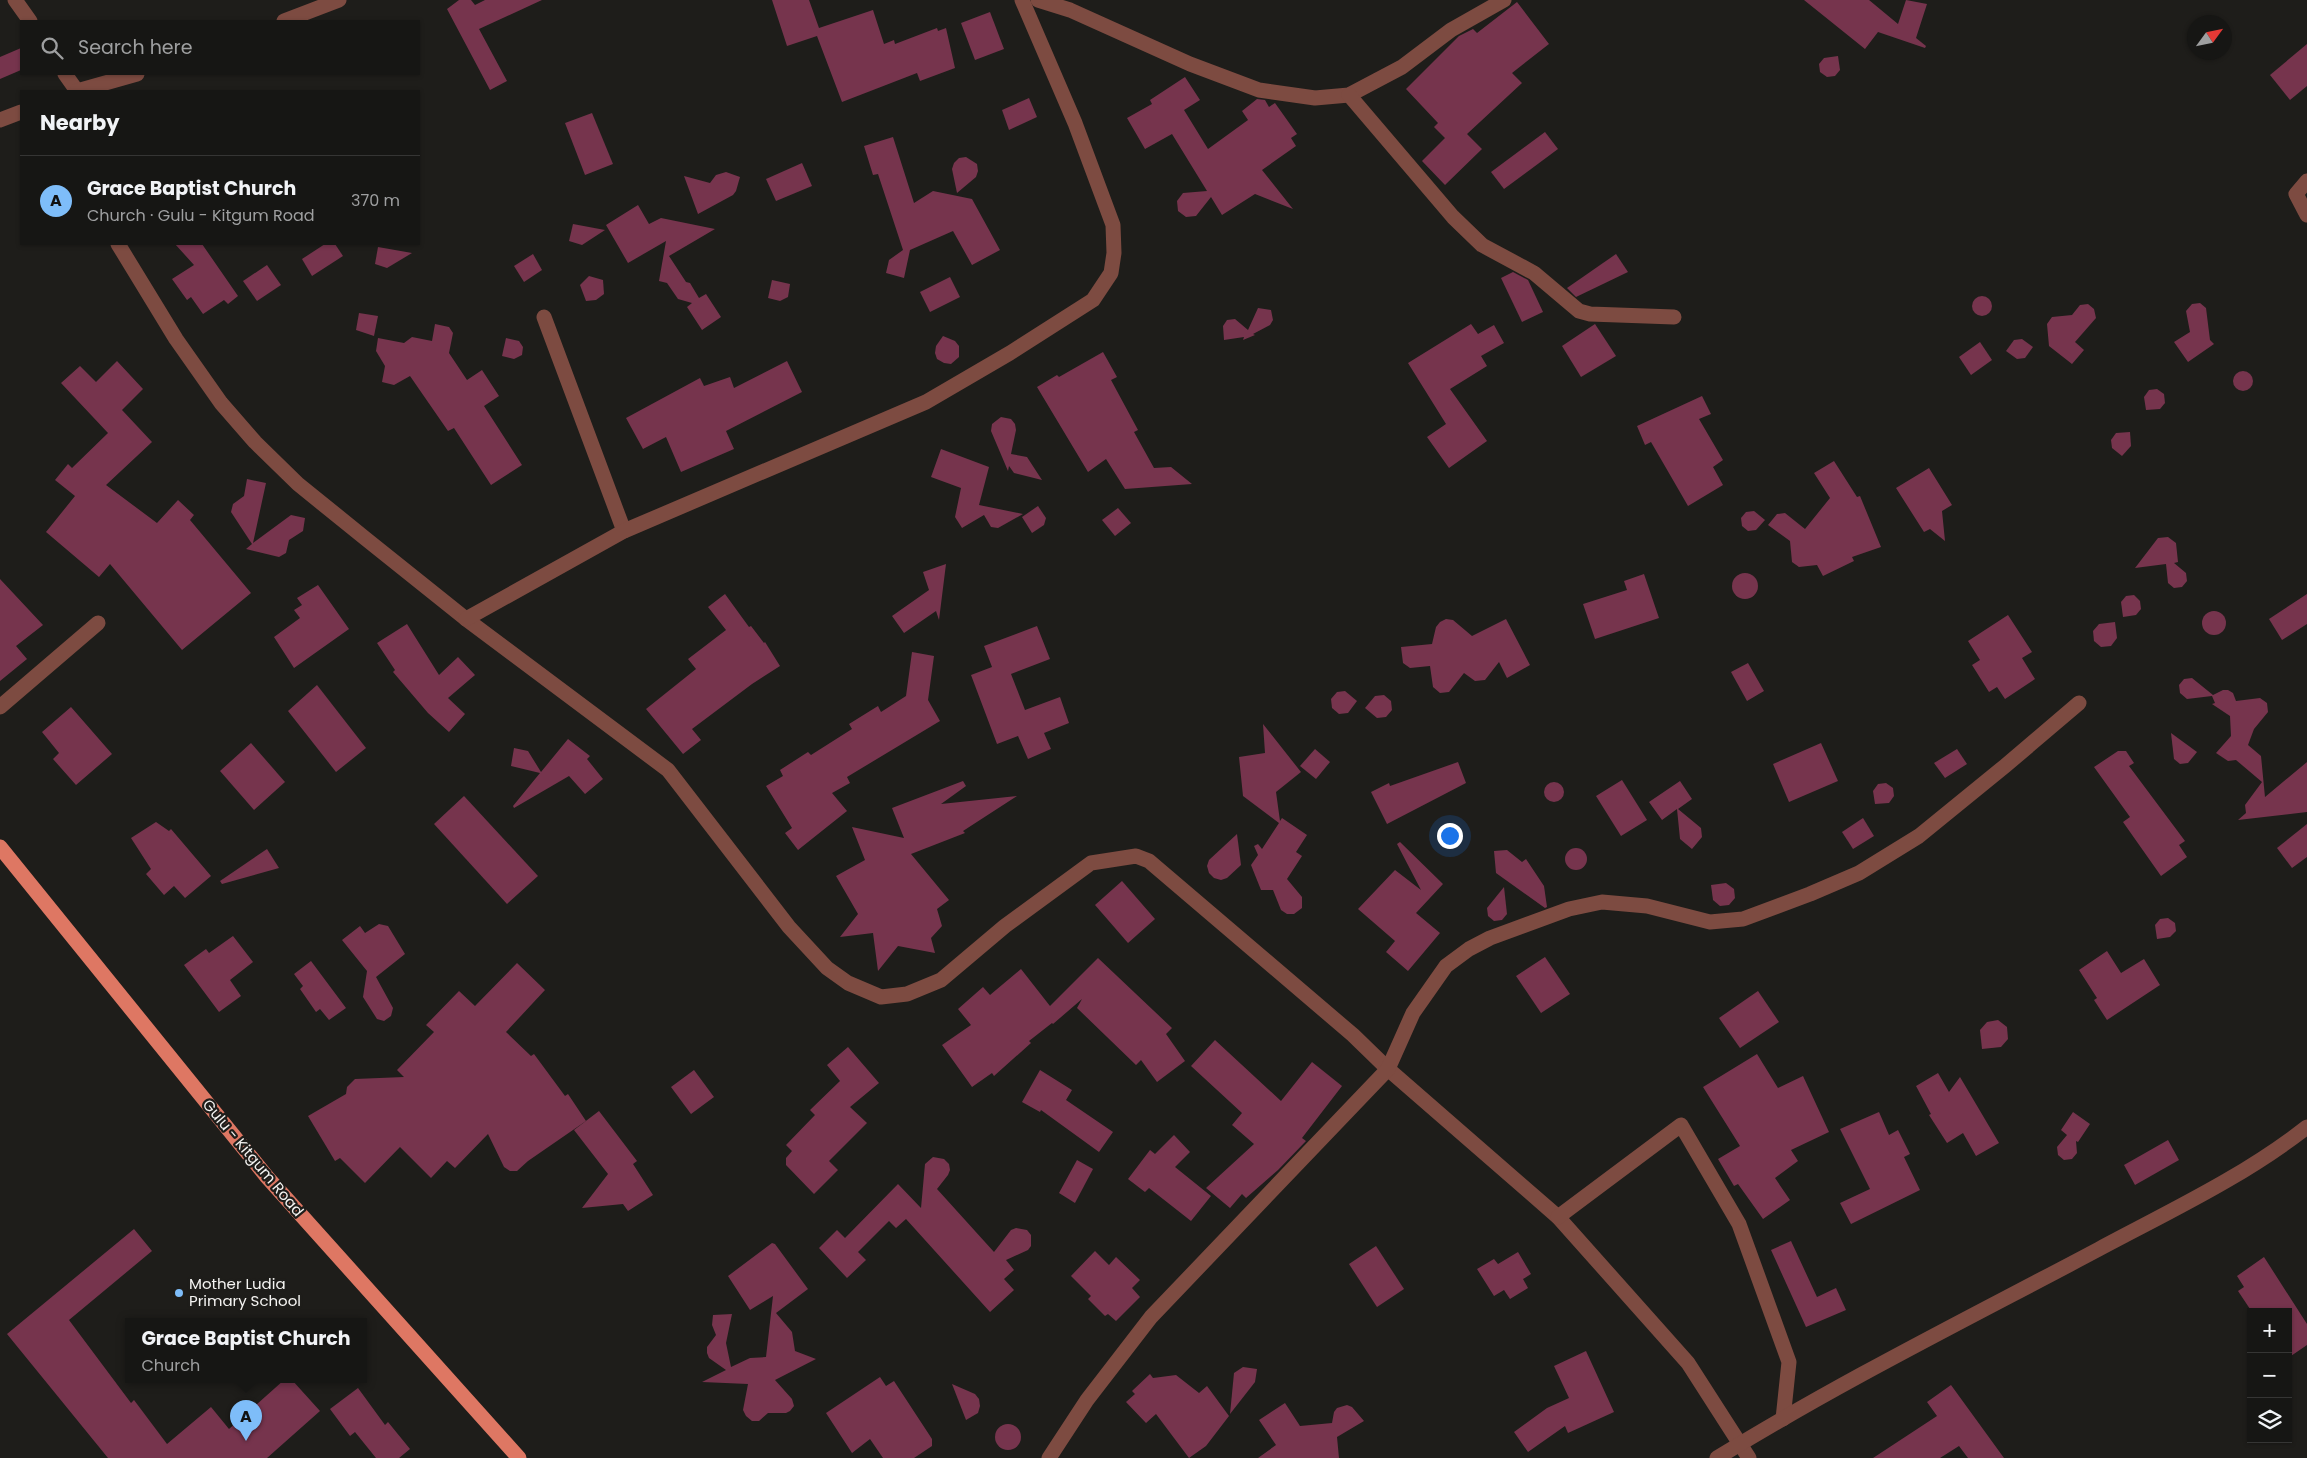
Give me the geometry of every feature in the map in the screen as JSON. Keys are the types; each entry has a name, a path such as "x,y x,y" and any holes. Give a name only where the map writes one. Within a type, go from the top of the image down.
{"main road":[{"name":"Gulu - Kitgum Road","path":"0,847 267,1177 519,1458"}],"street":[{"path":"15,0 29,20"},
{"path":"287,20 339,0"},
{"path":"466,619 624,532 926,402 1026,344 1093,300 1111,273 1114,253 1112,225 1076,124 1022,0"},
{"path":"1038,0 1070,10 1190,64 1259,90 1315,98 1349,95 1402,67 1451,30 1504,0"},
{"path":"66,75 76,90"},
{"path":"81,90 133,75"},
{"path":"1349,95 1453,217 1482,245 1542,278 1579,311 1590,314 1674,317"},
{"path":"0,120 20,112"},
{"path":"2307,182 2296,194 2307,215"},
{"path":"119,245 182,347 221,403 255,442 298,484 466,619 668,770 789,927 826,968 848,983 881,997 907,994 940,980 1005,926 1091,862 1136,856 1149,861 1353,1036 1558,1217 1688,1363 1749,1458"},
{"path":"544,317 624,532"},
{"path":"0,707 98,623"},
{"path":"1049,1458 1087,1400 1151,1317 1388,1068 1413,1013 1446,966 1469,949 1490,938 1569,909 1602,902 1647,906 1710,922 1743,919 1810,894 1859,873 1919,836 2078,703"},
{"path":"1558,1217 1681,1125 1739,1224 1789,1362 1783,1419"},
{"path":"1717,1458 1783,1419 1951,1326 2226,1182 2276,1151 2307,1127"}],"building":[{"path":"459,0 471,0 475,5 485,0 542,0 479,29 507,81 490,90 447,9"},
{"path":"772,0 809,0 819,28 873,10 884,44 894,40 895,44 937,28 938,31 946,28 955,68 920,81 917,73 842,102 817,36 787,46"},
{"path":"1804,0 1869,0 1898,24 1906,0 1927,4 1916,38 1926,46 1925,48 1878,32 1865,49"},
{"path":"1517,2 1549,44 1512,73 1522,83 1467,134 1482,149 1445,185 1422,161 1445,138 1434,127 1438,123 1406,89 1459,36 1473,29 1477,33"},
{"path":"990,12 1004,49 975,60 961,23"},
{"path":"2307,44 2307,86 2290,100 2270,75"},
{"path":"20,48 20,70 0,79 0,57"},
{"path":"1838,56 1840,70 1835,76 1827,77 1820,72 1819,64 1824,58"},
{"path":"1185,77 1200,100 1184,110 1208,149 1248,120 1242,111 1257,99 1265,100 1269,107 1275,103 1297,134 1291,138 1296,146 1262,170 1293,209 1255,194 1222,215 1211,197 1196,216 1186,217 1178,211 1177,201 1183,193 1207,191 1172,134 1145,149 1127,118 1152,104 1150,100"},
{"path":"1029,98 1037,117 1009,130 1002,110"},
{"path":"592,113 613,164 585,175 565,123"},
{"path":"1545,132 1558,149 1504,189 1491,172"},
{"path":"893,137 914,203 933,191 972,199 1000,250 972,265 953,231 910,250 904,278 886,273 889,260 903,250 878,174 873,175 864,146"},
{"path":"966,157 977,164 978,171 976,177 957,193 952,169 954,163 959,158"},
{"path":"802,163 812,186 776,201 766,179"},
{"path":"726,172 740,177 736,191 733,195 698,214 684,176 710,183 716,175"},
{"path":"638,205 649,224 661,218 715,229 669,256 699,298 706,294 721,317 702,330 687,307 692,303 678,299 667,283 659,281 666,241 628,263 606,225"},
{"path":"573,224 605,230 582,245 569,241"},
{"path":"176,245 203,245 238,296 228,304 224,300 203,314 191,297 187,300 172,279 194,265"},
{"path":"323,245 336,245 343,256 312,276 302,259"},
{"path":"378,247 412,253 387,268 375,264"},
{"path":"533,254 542,270 524,282 514,266"},
{"path":"1616,254 1628,272 1576,297 1567,288"},
{"path":"267,265 281,285 257,301 243,281"},
{"path":"1513,272 1528,280 1543,312 1522,322 1501,278"},
{"path":"589,276 603,280 604,294 596,300 586,301 580,285"},
{"path":"950,277 960,297 930,312 920,292"},
{"path":"772,280 790,284 788,297 780,301 768,298"},
{"path":"1982,296 1989,299 1992,306 1989,313 1982,316 1975,313 1972,306 1975,299"},
{"path":"2200,303 2206,308 2210,340 2214,344 2188,362 2174,342 2190,332 2186,311 2192,304"},
{"path":"2088,304 2094,309 2096,318 2075,342 2084,350 2072,364 2049,346 2047,324 2052,317 2072,315 2080,305"},
{"path":"1258,308 1271,310 1273,320 1270,325 1243,340 1244,337 1224,340 1223,326 1227,320 1235,319 1248,330"},
{"path":"359,313 378,316 374,336 356,330"},
{"path":"435,324 449,327 453,333 449,353 467,380 482,370 499,396 484,406 522,465 491,485 454,428 448,431 410,376 394,385 382,382 385,366 376,351 378,338 404,343 412,337 432,341"},
{"path":"1471,324 1478,334 1494,325 1504,343 1481,356 1487,366 1450,389 1487,441 1449,468 1427,437 1446,424 1408,363"},
{"path":"1595,324 1616,356 1581,377 1562,346"},
{"path":"943,336 955,341 959,346 959,357 951,364 937,359 935,353 936,346"},
{"path":"506,338 519,341 523,347 522,355 514,359 502,356"},
{"path":"2022,339 2033,347 2025,358 2017,359 2006,351 2014,340"},
{"path":"1980,342 1992,360 1971,375 1959,357"},
{"path":"1103,352 1117,377 1111,380 1138,430 1134,432 1154,468 1171,467 1192,484 1125,489 1106,459 1088,472 1037,387"},
{"path":"117,361 143,389 122,410 152,442 106,485 157,523 178,500 194,515 190,520 251,593 182,650 110,564 99,577 46,532 75,496 55,480 68,464 72,468 108,433 61,383 80,366 96,382"},
{"path":"787,361 802,392 726,431 734,449 681,472 666,437 643,449 626,418 700,378 704,386 730,377 734,388"},
{"path":"2243,371 2250,374 2253,381 2250,388 2243,391 2236,388 2233,381 2236,374"},
{"path":"2157,389 2164,394 2165,403 2160,409 2146,410 2144,397 2149,390"},
{"path":"1702,396 1711,414 1699,419 1723,460 1713,467 1723,485 1688,506 1651,442 1645,445 1637,426"},
{"path":"1001,417 1011,419 1015,424 1016,430 1011,454 1027,457 1042,480 1014,473 1009,466 1008,471 991,431 992,424"},
{"path":"2130,432 2131,446 2122,456 2112,448 2111,440 2116,433"},
{"path":"941,449 989,467 979,505 1023,514 998,528 991,527 984,515 962,528 955,517 961,488 931,477"},
{"path":"1834,461 1857,497 1860,496 1881,547 1852,557 1854,561 1823,576 1817,565 1799,567 1792,562 1790,541 1768,525 1777,514 1785,513 1805,529 1830,498 1814,473"},
{"path":"1929,468 1952,505 1942,511 1945,541 1930,529 1924,532 1896,488"},
{"path":"247,479 266,483 253,543 291,515 305,518 303,531 289,540 286,553 279,557 246,549 252,544 231,512 233,504 244,496"},
{"path":"1038,506 1046,518 1044,525 1032,533 1022,517"},
{"path":"1118,508 1131,523 1115,536 1102,520"},
{"path":"1754,511 1765,520 1756,530 1748,531 1742,526 1741,518 1746,512"},
{"path":"2168,537 2176,543 2178,562 2174,563 2186,573 2187,581 2182,587 2174,588 2168,583 2166,564 2135,568 2158,538"},
{"path":"946,564 939,620 936,611 904,633 892,616 929,590 923,572"},
{"path":"1745,573 1754,577 1758,586 1754,595 1745,599 1736,595 1732,586 1736,577"},
{"path":"1644,574 1659,618 1595,639 1583,604 1627,590 1624,581"},
{"path":"0,579 43,625 16,646 27,659 0,681"},
{"path":"318,585 349,629 294,668 274,637 300,618 294,610 302,605 297,598"},
{"path":"725,594 749,627 751,626 765,642 780,666 752,684 692,729 701,740 683,754 646,709 696,669 688,659 726,630 708,607"},
{"path":"2307,594 2307,624 2282,640 2269,619"},
{"path":"2134,595 2140,601 2141,609 2136,615 2123,617 2121,602 2126,596"},
{"path":"2214,611 2222,615 2226,623 2222,631 2214,635 2206,631 2202,623 2206,615"},
{"path":"2008,615 2032,652 2022,658 2035,679 2005,699 1997,687 1989,692 1972,665 1980,660 1968,641"},
{"path":"1446,619 1453,620 1472,636 1506,619 1530,665 1507,678 1499,662 1485,680 1475,681 1464,673 1449,692 1440,693 1433,687 1430,666 1410,668 1403,663 1401,647 1432,644 1436,627"},
{"path":"2115,622 2117,638 2111,646 2101,647 2094,641 2093,631 2099,624"},
{"path":"407,624 439,675 458,657 475,675 448,698 465,714 449,732 428,713 393,672 395,670 377,643"},
{"path":"1037,626 1050,659 1011,674 1025,710 1060,697 1069,723 1044,733 1051,749 1028,759 1018,736 997,744 971,675 992,667 984,646"},
{"path":"912,652 934,656 928,700 940,721 847,777 850,783 832,793 847,811 798,850 785,833 792,828 766,786 783,776 780,770 808,752 811,755 852,729 849,724 878,706 881,712 906,696"},
{"path":"1748,663 1764,691 1747,701 1731,672"},
{"path":"2192,678 2213,695 2223,690 2228,690 2233,693 2236,701 2260,698 2267,703 2268,712 2254,729 2248,745 2261,756 2265,797 2307,762 2307,812 2238,820 2246,813 2245,805 2262,782 2236,760 2228,761 2216,753 2231,736 2230,716 2212,704 2215,703 2212,696 2187,699 2180,693 2179,685 2184,679"},
{"path":"317,685 366,748 336,772 288,711"},
{"path":"1345,691 1357,701 1348,713 1339,714 1332,708 1331,699 1337,692"},
{"path":"1384,695 1391,701 1392,710 1386,717 1377,718 1365,708 1375,696"},
{"path":"71,707 112,754 76,785 53,759 59,753 42,732"},
{"path":"1263,724 1301,772 1276,792 1280,821 1282,818 1307,835 1296,852 1302,856 1287,879 1302,897 1302,908 1294,914 1287,914 1281,910 1273,890 1261,890 1251,865 1258,855 1254,846 1258,844 1262,849 1279,823 1243,796 1239,757 1265,753"},
{"path":"2171,733 2197,752 2188,763 2180,764 2174,759"},
{"path":"568,739 590,756 587,759 603,779 585,794 569,776 514,808 513,806 540,773 511,766 514,748 528,751 541,772"},
{"path":"251,743 285,782 254,810 220,771"},
{"path":"1821,743 1838,781 1789,802 1773,764"},
{"path":"1315,749 1330,762 1316,779 1300,766"},
{"path":"1957,749 1967,764 1945,778 1934,763"},
{"path":"2118,751 2126,751 2134,763 2129,766 2185,841 2179,845 2187,857 2161,876 2123,822 2130,817 2094,767"},
{"path":"1458,762 1466,783 1387,824 1371,792 1389,783 1390,786"},
{"path":"1622,780 1647,820 1621,836 1596,796"},
{"path":"963,781 966,786 941,804 1017,796 963,831 965,833 911,854 949,900 937,909 942,926 931,938 935,953 898,946 878,971 873,933 840,937 858,914 836,876 865,860 852,827 904,838 892,808"},
{"path":"1680,781 1692,799 1678,809 1701,828 1702,837 1692,849 1680,839 1677,809 1662,820 1649,802"},
{"path":"1554,782 1561,785 1564,792 1561,799 1554,802 1547,799 1544,792 1547,785"},
{"path":"1886,783 1893,788 1894,796 1889,803 1875,804 1873,791 1878,784"},
{"path":"464,796 538,876 507,904 434,824"},
{"path":"1863,818 1874,836 1853,849 1842,832"},
{"path":"156,822 169,831 171,829 211,876 185,898 174,886 164,895 146,874 151,869 131,838"},
{"path":"2307,824 2307,857 2292,868 2277,848"},
{"path":"1237,834 1241,865 1227,878 1221,880 1214,878 1209,873 1207,866 1209,860"},
{"path":"1400,842 1443,884 1416,913 1440,933 1408,971 1386,952 1395,941 1358,909 1395,870 1421,890 1397,844"},
{"path":"1576,848 1584,851 1587,859 1584,867 1576,870 1568,867 1565,859 1568,851"},
{"path":"267,849 279,868 222,884 220,881"},
{"path":"1507,850 1522,862 1526,859 1544,886 1547,907 1545,908 1496,873 1494,851"},
{"path":"1122,881 1155,919 1128,943 1095,905"},
{"path":"1726,883 1734,889 1735,898 1729,905 1720,906 1713,900 1711,885"},
{"path":"1504,887 1507,914 1502,920 1494,921 1488,916 1487,908"},
{"path":"2168,918 2175,923 2176,931 2170,937 2157,939 2155,925 2160,919"},
{"path":"379,924 388,926 405,954 376,977 393,1008 391,1016 384,1021 377,1019 363,997 367,971 342,940 360,926 365,933"},
{"path":"233,936 253,962 230,980 241,996 219,1012 184,965 206,949 209,953"},
{"path":"2107,951 2121,973 2144,959 2160,985 2107,1020 2094,1000 2097,998 2079,970"},
{"path":"1545,957 1570,994 1541,1013 1516,976"},
{"path":"1098,958 1172,1028 1166,1034 1185,1061 1157,1082 1141,1060 1136,1065 1077,1008 1082,999 1053,1024 1029,1041 1031,1043 994,1076 992,1073 972,1087 942,1045 971,1025 958,1009 983,987 990,995 1021,969 1050,1006"},
{"path":"311,961 346,1008 329,1020 320,1009 316,1012 300,989 303,986 294,974"},
{"path":"517,963 545,990 506,1032 531,1056 534,1054 565,1096 568,1094 586,1121 528,1161 517,1171 510,1171 504,1167 488,1134 455,1168 447,1161 431,1178 400,1147 365,1183 340,1158 335,1161 308,1116 346,1094 347,1087 355,1079 404,1077 397,1070 434,1032 426,1025 459,991 475,1006"},
{"path":"1758,991 1779,1022 1740,1048 1719,1018"},
{"path":"1998,1020 2007,1027 2008,1039 2001,1047 1982,1049 1980,1030 1987,1022"},
{"path":"1215,1040 1281,1101 1312,1062 1342,1086 1302,1138 1306,1141 1278,1170 1246,1198 1242,1194 1230,1208 1206,1188 1254,1144 1232,1125 1242,1113 1191,1066"},
{"path":"848,1047 879,1083 850,1107 867,1123 829,1161 838,1170 814,1194 786,1165 786,1158 792,1151 786,1145 815,1115 810,1110 840,1081 827,1065"},
{"path":"1757,1054 1778,1088 1803,1076 1829,1132 1791,1150 1798,1161 1775,1178 1790,1200 1763,1219 1738,1184 1734,1186 1718,1159 1740,1146 1703,1087"},
{"path":"694,1070 714,1097 691,1114 671,1087"},
{"path":"1040,1070 1072,1090 1066,1100 1113,1132 1099,1152 1041,1110 1040,1112 1022,1102"},
{"path":"1938,1073 1949,1092 1960,1077 1999,1143 1976,1156 1963,1133 1947,1143 1929,1115 1931,1114 1916,1086"},
{"path":"599,1111 637,1161 633,1164 653,1195 628,1211 623,1204 582,1208 608,1174 574,1130"},
{"path":"1879,1112 1889,1135 1898,1130 1910,1154 1904,1157 1920,1190 1851,1224 1840,1203 1870,1189 1840,1129"},
{"path":"2073,1112 2090,1124 2078,1142 2076,1141 2077,1153 2072,1159 2064,1160 2058,1155 2057,1147 2067,1135 2061,1130"},
{"path":"1174,1135 1190,1152 1175,1167 1211,1196 1191,1221 1149,1188 1145,1192 1128,1179 1150,1150 1155,1154"},
{"path":"2168,1140 2179,1160 2135,1185 2124,1165"},
{"path":"933,1157 944,1159 949,1164 950,1170 937,1189 994,1252 1011,1230 1016,1228 1027,1230 1031,1235 1031,1246 1028,1250 1006,1260 1014,1270 1004,1279 1014,1290 990,1312 906,1219 896,1228 889,1221 858,1252 866,1260 847,1278 819,1248 837,1230 845,1238 898,1184 921,1208 925,1164"},
{"path":"1077,1160 1093,1169 1075,1203 1059,1193"},
{"path":"134,1229 152,1251 69,1320 131,1403 134,1400 167,1444 211,1407 229,1429 281,1383 295,1383 320,1411 267,1458 108,1458 7,1334"},
{"path":"1791,1241 1817,1297 1836,1288 1846,1310 1806,1327 1771,1250"},
{"path":"772,1243 775,1244 808,1289 776,1313 792,1332 795,1351 816,1359 775,1380 792,1399 794,1406 790,1411 786,1413 768,1413 759,1421 752,1421 743,1410 748,1384 702,1382 726,1370 709,1358 707,1353 707,1347 716,1335 712,1325 713,1315 732,1314 726,1343 731,1367 750,1358 766,1357 773,1296 750,1310 728,1276"},
{"path":"1376,1246 1404,1289 1377,1307 1349,1264"},
{"path":"1095,1251 1109,1265 1116,1257 1140,1280 1132,1288 1140,1297 1116,1321 1108,1314 1105,1316 1088,1299 1091,1296 1071,1276"},
{"path":"1518,1252 1531,1274 1523,1279 1528,1288 1510,1299 1504,1290 1494,1296 1477,1269 1494,1259 1498,1264"},
{"path":"2264,1257 2307,1324 2307,1345 2292,1355 2292,1308 2249,1308 2238,1291 2244,1287 2237,1276"},
{"path":"1586,1351 1614,1412 1568,1433 1565,1426 1528,1452 1514,1432 1547,1408 1569,1398 1554,1366"},
{"path":"1243,1367 1257,1369 1255,1382 1230,1414 1234,1373"},
{"path":"1150,1374 1153,1378 1176,1375 1199,1393 1207,1386 1229,1416 1206,1446 1189,1458 1156,1414 1146,1423 1126,1402 1135,1394 1132,1391"},
{"path":"880,1377 886,1386 894,1381 932,1439 932,1446 914,1458 883,1458 870,1439 852,1453 826,1413"},
{"path":"952,1384 975,1394 979,1399 978,1413 966,1420"},
{"path":"1951,1385 2004,1458 1968,1458 1959,1446 1940,1458 1873,1458 1937,1416 1927,1402"},
{"path":"358,1388 385,1425 388,1422 410,1449 399,1458 376,1458 355,1432 350,1436 330,1409"},
{"path":"1285,1403 1300,1426 1332,1423 1334,1412 1337,1408 1347,1405 1352,1407 1364,1421 1337,1437 1339,1458 1258,1458 1276,1445 1259,1420"},
{"path":"1008,1424 1017,1428 1021,1437 1017,1446 1008,1450 999,1446 995,1437 999,1428"}],"place":[{"name":"Mother Ludia Primary School","path":"179,1293"},
{"name":"Grace Baptist Church","path":"246,1441"}]}
